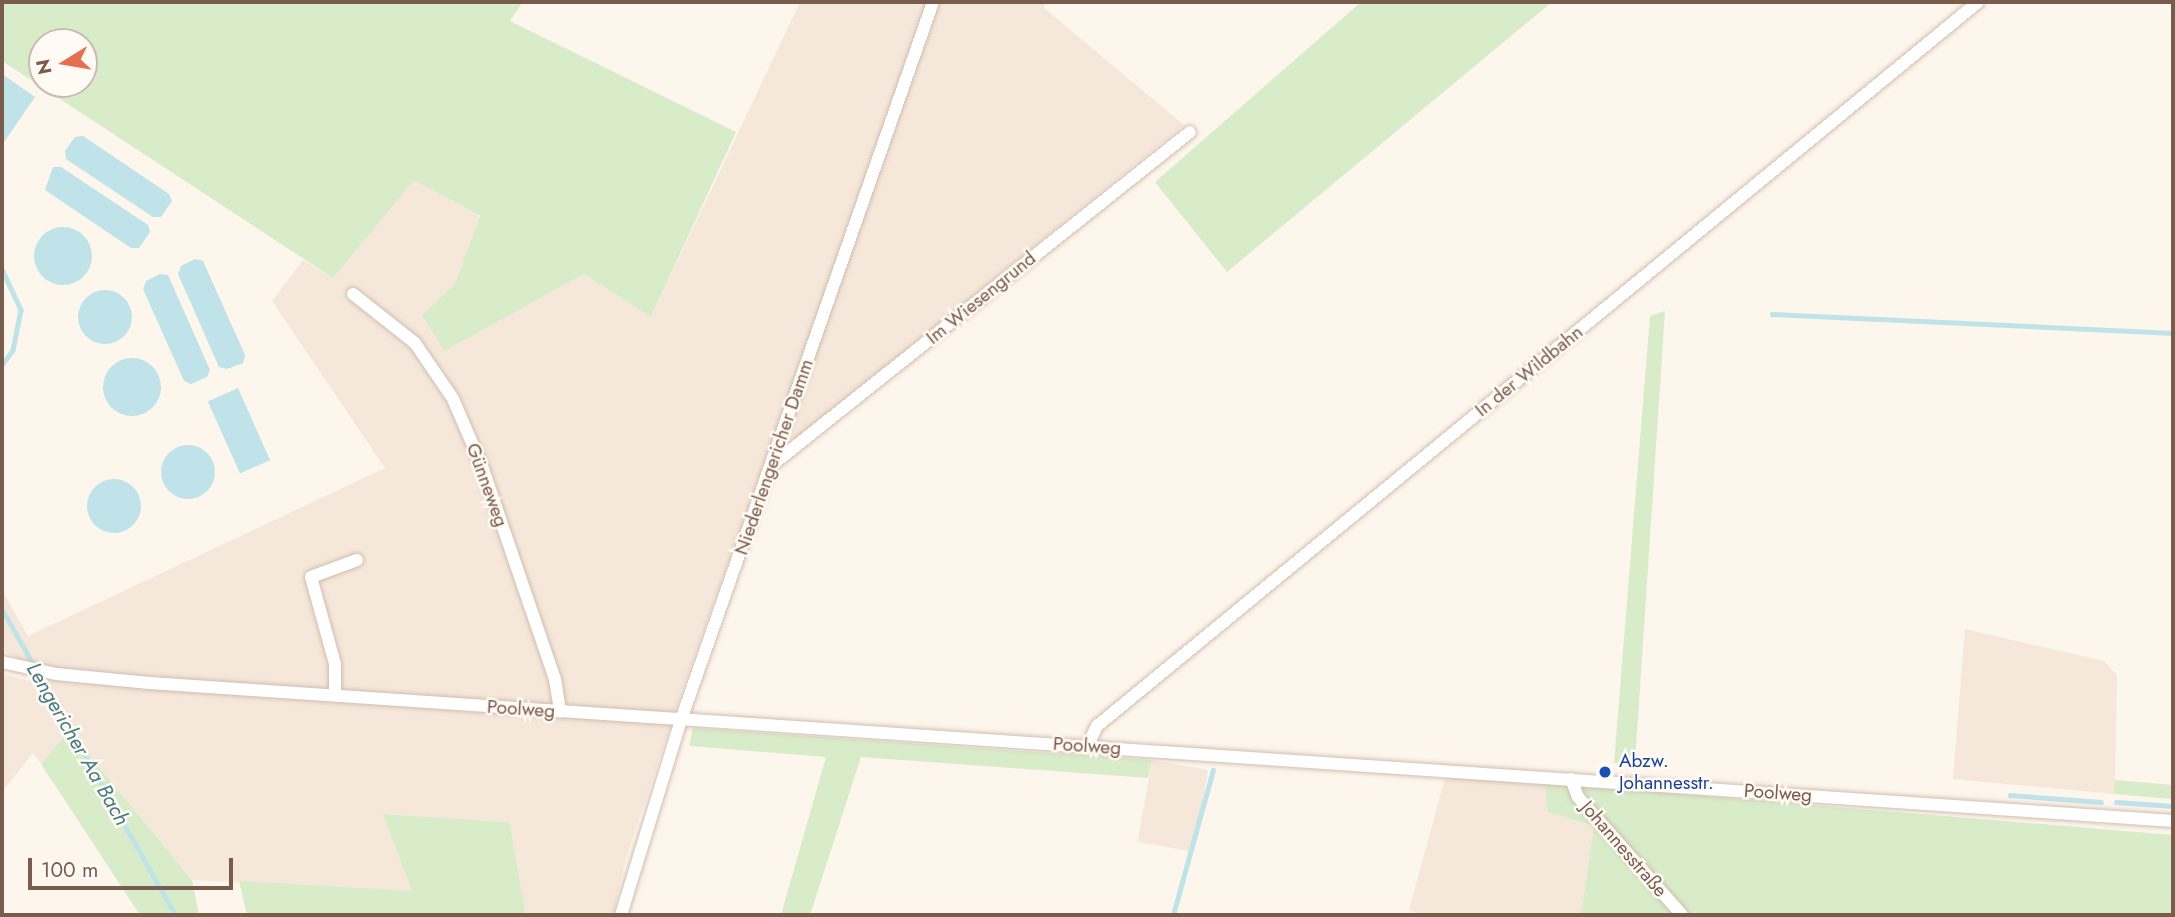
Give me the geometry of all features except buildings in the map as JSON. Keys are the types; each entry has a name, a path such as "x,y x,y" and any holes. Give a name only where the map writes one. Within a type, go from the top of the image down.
{"street":[{"name":"Niederlengericher Damm","path":"621,915 681,720 933,2"},
{"name":"In der Wildbahn","path":"1088,746 1097,726 1978,2"},
{"name":"Im Wiesengrund","path":"771,465 1191,132"},
{"name":"Günneweg","path":"353,294 415,343 453,399 482,466 555,679 560,712"},
{"path":"335,695 335,664 311,577 357,560"},
{"name":"Poolweg","path":"2,662 56,674 560,712 2173,821"},
{"name":"Johannesstraße","path":"1571,779 1578,797 1682,915"}],"shaded area":[{"path":"800,2 1046,2 1044,8 1184,125 795,440 775,433 683,688 626,858 613,915 526,915 508,822 384,814 412,891 192,880 69,731 41,764 33,753 2,792 2,674 34,682 15,656 2,651 2,590 28,636 385,468 272,301 303,260 333,278 414,179 480,217 455,284 422,315 444,350 584,274 651,317"},
{"path":"1965,629 2104,661 2117,675 2115,794 1953,779"},
{"path":"1152,760 1208,770 1194,852 1138,842"},
{"path":"1445,778 1544,783 1548,812 1594,826 1581,915 1423,915 1409,910"}],"green space":[{"path":"2,2 523,2 510,21 736,132 651,317 584,274 444,351 422,315 455,284 480,216 414,180 333,278 58,98 98,98 98,28 28,28 28,78 2,61"},
{"path":"1361,2 1552,2 1227,272 1155,182"},
{"path":"1665,311 1635,763 1614,763 1650,316"},
{"path":"693,728 1152,760 1148,778 861,757 810,915 781,915 826,757 689,746"},
{"path":"69,731 192,880 199,915 140,915 41,764"},
{"path":"2115,780 2173,785 2172,799 2114,794"},
{"path":"1544,783 2173,835 2173,915 1581,915 1594,826 1548,812"},
{"path":"383,814 509,822 526,915 247,915 239,881 412,891"}],"water":[{"path":"2,74 28,92 28,98 34,98 2,145"},
{"path":"83,136 169,194 172,201 161,217 153,217 66,159 65,151 75,137"},
{"path":"53,167 61,167 148,225 150,232 139,248 131,248 45,190"},
{"path":"57,227 69,227 84,235 92,250 92,262 84,277 69,285 57,285 42,277 34,262 34,250 42,235"},
{"path":"195,259 203,261 245,355 243,363 227,369 219,367 178,274 181,266"},
{"path":"160,274 168,275 210,370 207,377 191,384 184,381 143,289 146,281"},
{"path":"105,290 124,298 132,317 124,336 105,344 86,336 78,317 86,298"},
{"path":"126,358 138,358 153,366 161,381 161,393 153,408 138,416 126,416 111,408 103,393 103,381 111,366"},
{"path":"238,388 270,460 240,474 208,401"},
{"path":"188,445 207,453 215,472 207,491 188,499 169,491 161,472 169,453"},
{"path":"114,479 133,487 141,506 133,525 114,533 95,525 87,506 95,487"}],"waterway":[{"name":"Lengericher Aa Bach","path":"2,269 21,310 13,350 2,366"},
{"path":"1772,314 2173,333"},
{"name":"Lengericher Aa Bach","path":"2,609 176,915"},
{"path":"1173,915 1213,770"},
{"path":"2010,795 2101,802"},
{"path":"2116,802 2173,806"}],"place":[{"name":"Abzw. Johannesstr.","path":"1605,772"}]}
